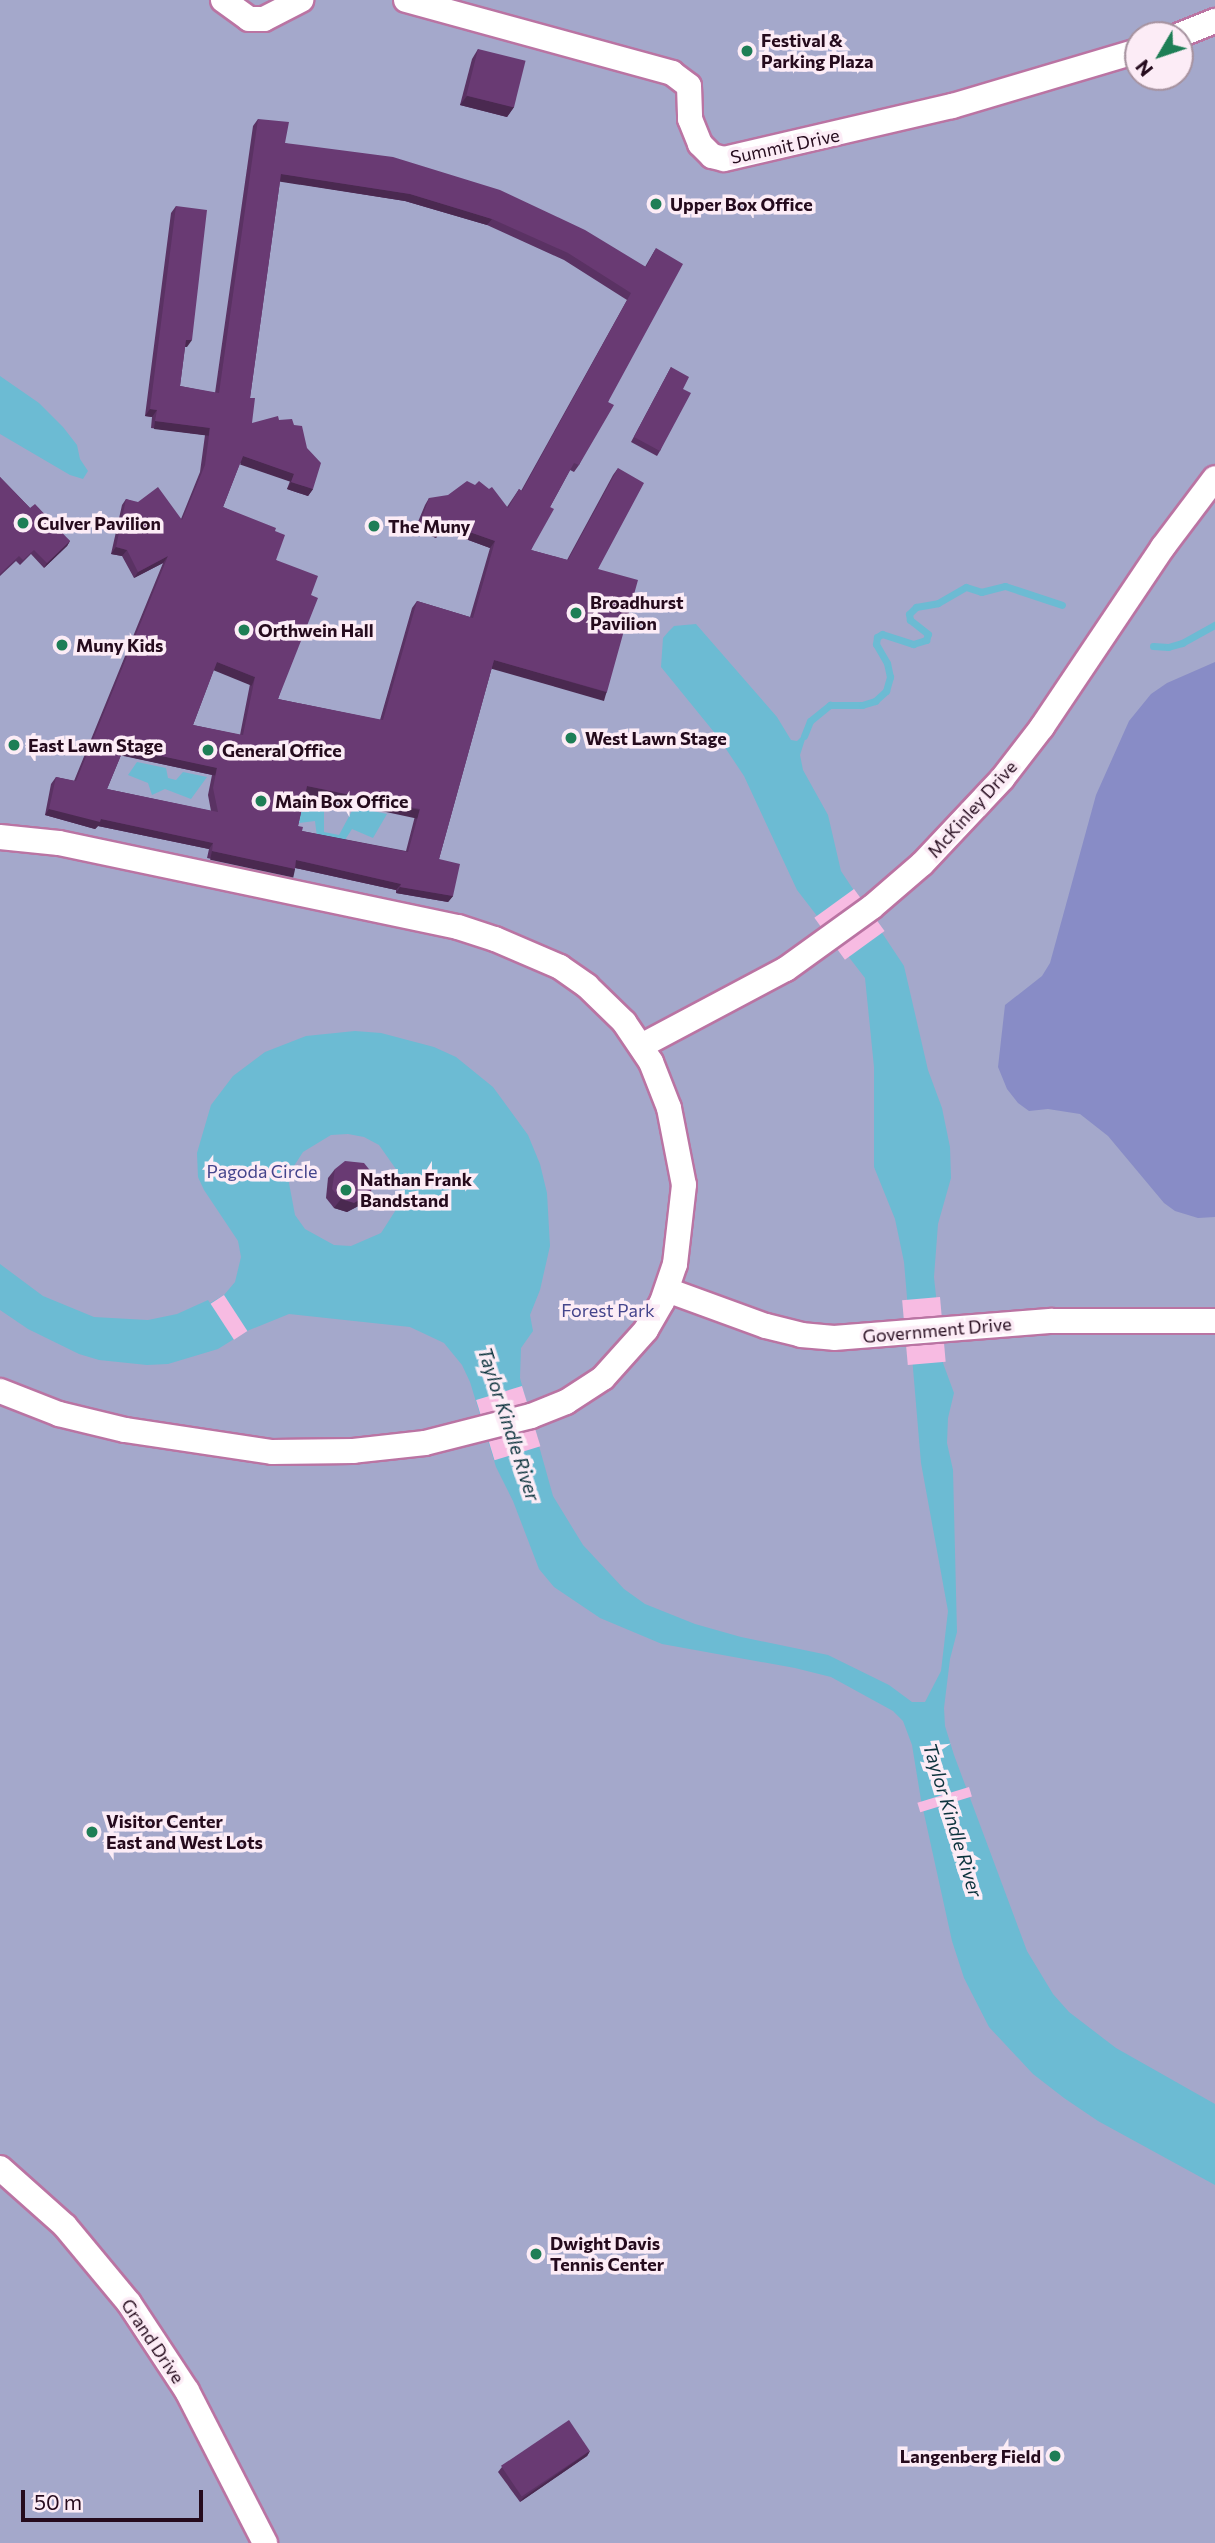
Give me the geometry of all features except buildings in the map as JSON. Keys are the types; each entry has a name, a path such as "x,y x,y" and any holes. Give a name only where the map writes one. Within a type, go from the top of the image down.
{"street":[{"path":"223,0 249,19 264,19 301,0"},
{"name":"Summit Drive","path":"406,0 672,73 689,86 690,119 699,144 712,156 724,159 952,106 1124,55"},
{"path":"1194,29 1215,21"},
{"name":"McKinley Drive","path":"641,1046 757,987 827,941 922,864 1002,779 1215,478"},
{"path":"0,837 59,843 435,922 495,939 560,967 587,986 624,1023 641,1046 660,1082 669,1108 684,1185 682,1223 667,1290 646,1330 619,1365 583,1393 531,1416 485,1429 402,1446 312,1453 272,1452 214,1446 125,1430 59,1414 0,1391"},
{"name":"Government Drive","path":"667,1290 766,1326 801,1335 834,1338 1074,1320 1215,1321"},
{"name":"Grand Drive","path":"0,2168 65,2226 136,2314 187,2391 265,2543"}],"green space":[{"name":"Forest Park","path":"0,0 1215,0 1215,2543 0,2543"}],"shaded area":[{"path":"1215,662 1215,1217 1198,1218 1175,1211 1164,1203 1108,1136 1080,1114 1048,1109 1029,1111 1018,1103 1007,1089 998,1067 1005,1005 1042,976 1050,963 1096,795 1129,721 1151,694 1167,683"}],"water":[{"path":"0,376 39,403 63,427 77,445 80,459 88,471 83,479 70,475 0,434"},
{"name":"Taylor Kindle River","path":"696,624 777,717 791,740 797,741 808,730 800,755 803,770 828,815 841,871 904,966 928,1070 942,1108 950,1147 951,1178 938,1224 934,1277 943,1363 954,1393 948,1418 947,1443 953,1470 957,1632 950,1659 944,1708 945,1726 1027,1951 1053,1994 1069,2012 1116,2048 1215,2104 1215,2185 1098,2121 1064,2098 1033,2074 989,2027 964,1978 952,1941 921,1800 912,1745 903,1721 893,1711 831,1677 662,1644 600,1618 554,1587 539,1569 513,1501 496,1467 470,1382 462,1365 444,1343 410,1327 289,1314 247,1331 218,1349 168,1364 147,1365 99,1360 79,1354 28,1329 0,1310 0,1264 43,1296 94,1317 148,1320 177,1314 208,1300 210,1303 224,1295 235,1282 241,1257 238,1241 204,1190 198,1177 197,1153 211,1105 233,1076 265,1052 306,1036 355,1031 381,1033 434,1047 456,1057 493,1087 528,1135 540,1164 547,1193 550,1246 540,1290 530,1315 533,1331 521,1348 520,1378 553,1496 583,1545 624,1589 645,1604 695,1624 741,1637 828,1655 889,1685 912,1702 925,1702 941,1671 948,1611 921,1463 904,1262 895,1219 874,1167 874,1067 865,978 797,890 744,776 718,737 661,667 663,638 674,626","holes":["331,1135 364,1137 379,1145 398,1172 401,1188 399,1205 381,1233 351,1246 334,1245 305,1229 295,1215 289,1183 294,1166 303,1152"]},
{"path":"137,762 166,768 168,778 176,780 183,772 207,777 191,799 165,789 152,795 148,783 128,775"},
{"path":"304,797 324,801 324,832 339,835 354,807 387,814 373,838 352,829 343,843 317,837 315,821 299,823"}],"pier":[{"path":"854,889 885,931 845,960 814,918"},
{"path":"224,1295 247,1331 234,1340 211,1304"},
{"path":"940,1297 946,1362 908,1365 902,1300"},
{"path":"522,1386 540,1446 495,1460 476,1400"},
{"path":"969,1787 972,1797 920,1812 917,1803"}],"waterway":[{"path":"804,736 810,721 830,705 862,705 875,701 886,691 890,677 887,663 876,644 877,637 882,634 913,644 926,640 928,634 910,620 909,614 916,607 938,603 966,587 981,592 1005,586 1062,605"},
{"path":"1153,646 1168,647 1182,643 1215,625"}],"place":[{"name":"Festival & Parking Plaza","path":"747,51"},
{"name":"Upper Box Office","path":"656,204"},
{"name":"Culver Pavilion","path":"23,523"},
{"name":"The Muny","path":"374,526"},
{"name":"Broadhurst Pavilion","path":"576,613"},
{"name":"Orthwein Hall","path":"244,630"},
{"name":"Muny Kids","path":"62,645"},
{"name":"West Lawn Stage","path":"571,738"},
{"name":"East Lawn Stage","path":"14,745"},
{"name":"General Office","path":"208,750"},
{"name":"Main Box Office","path":"261,801"},
{"name":"Nathan Frank Bandstand","path":"346,1190"},
{"name":"Visitor Center East and West Lots","path":"92,1832"},
{"name":"Dwight Davis Tennis Center","path":"536,2254"},
{"name":"Langenberg Field","path":"1055,2456"}],"park label":[{"name":"Pagoda Circle","path":"262,1171"}]}
